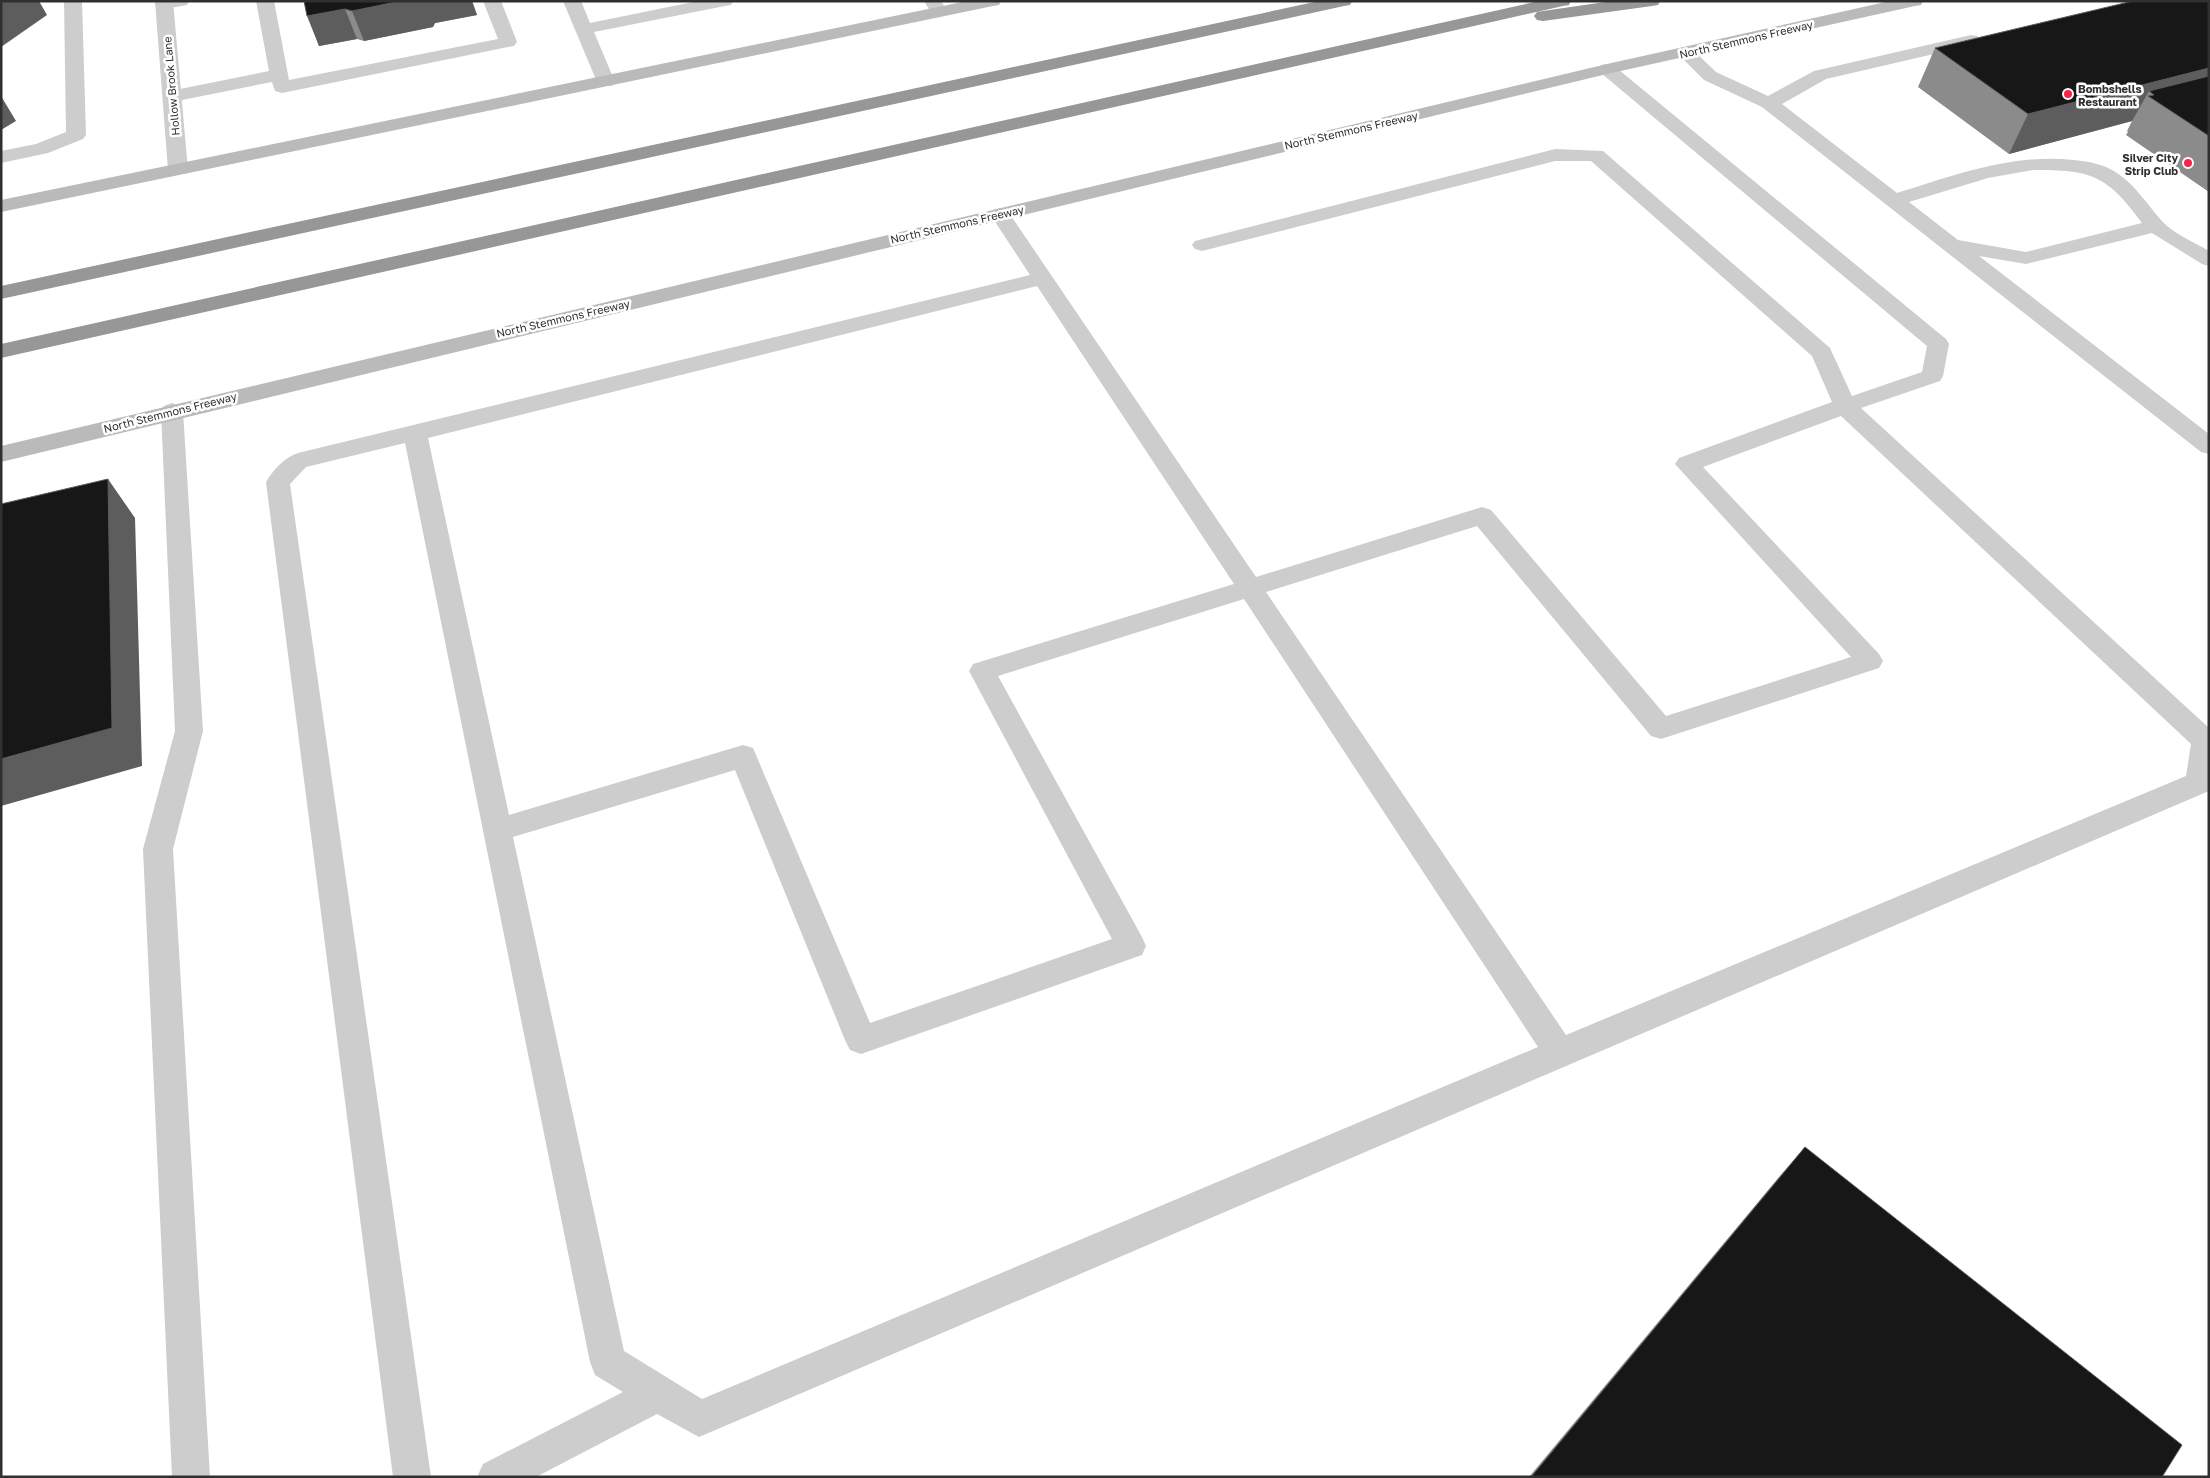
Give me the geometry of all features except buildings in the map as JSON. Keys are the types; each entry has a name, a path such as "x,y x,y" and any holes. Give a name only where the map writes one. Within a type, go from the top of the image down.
{"highway":[{"path":"1,293 1344,1"},
{"path":"1,351 1563,1"},
{"path":"1435,30 1652,1"}],"main road":[{"path":"1,206 606,82 936,7 993,1"},
{"name":"North Stemmons Freeway","path":"1,454 172,411 1607,69 1915,1"}],"street":[{"path":"265,1 282,88 508,42 492,1"},
{"path":"572,1 606,82"},
{"path":"584,29 725,1"},
{"name":"Hollow Brook Lane","path":"170,2 172,96 178,170"},
{"path":"1,157 41,149 76,135 78,3"},
{"path":"1769,103 1820,75 1984,37"},
{"path":"1686,53 1710,76 1769,103 2209,446"},
{"path":"497,830 743,756 861,1040 1131,946 982,672 1482,516 1661,728 1870,661 1687,464 1932,376 1938,344 1607,69"},
{"path":"172,96 279,75"},
{"path":"415,433 608,1362 699,1419 2199,783 2205,740 1845,406 1822,354 1596,155 1554,155 1202,245"},
{"path":"1894,200 1979,175 2021,165 2070,165 2100,171 2131,193 2155,226 2209,260"},
{"path":"1000,214 1560,1053"},
{"path":"1952,246 2026,258 2155,226"},
{"path":"412,1477 278,482 298,461 1043,278"},
{"path":"172,411 189,731 158,848 191,1477"},
{"path":"496,1477 658,1394"}],"place":[{"name":"Bombshells Restaurant","path":"2068,94"},
{"name":"Silver City Strip Club","path":"2188,163"}]}
